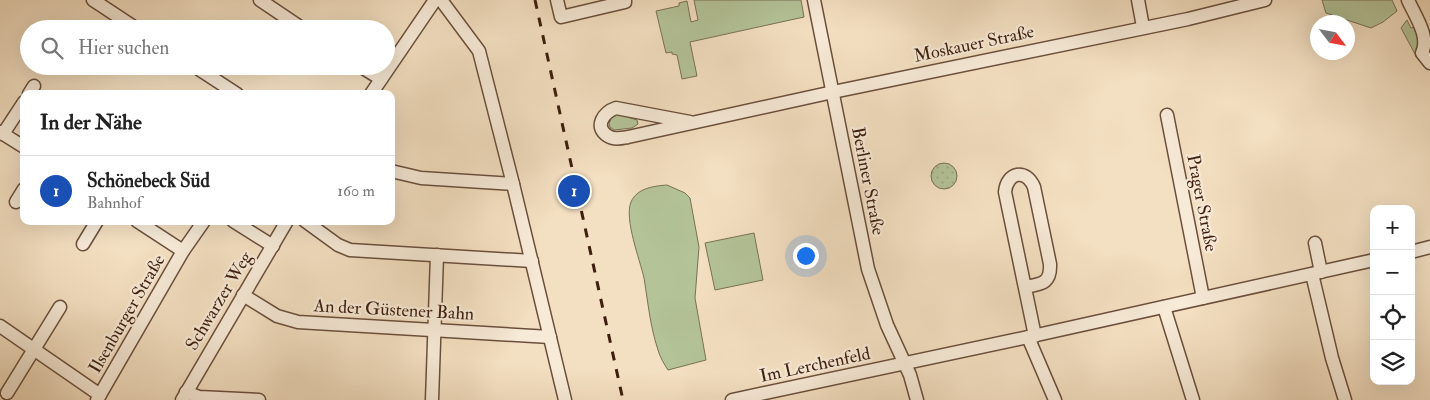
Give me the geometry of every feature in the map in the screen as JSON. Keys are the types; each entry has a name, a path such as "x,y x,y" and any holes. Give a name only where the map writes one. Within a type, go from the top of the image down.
{"street":[{"path":"93,0 123,20"},
{"path":"260,0 290,20"},
{"path":"395,57 435,0"},
{"path":"441,0 479,51 565,400"},
{"path":"557,0 561,17 625,2 625,0"},
{"name":"Berliner Straße","path":"814,0 868,269 887,325 904,363 917,400"},
{"path":"1138,0 1143,27"},
{"name":"Moskauer Straße","path":"690,122 616,108 608,110 602,116 600,123 608,136 617,138 1224,11 1265,0"},
{"path":"1408,0 1425,38 1426,58"},
{"path":"208,75 231,90"},
{"path":"374,75 380,79"},
{"path":"373,90 383,75"},
{"path":"20,108 2,133 20,144"},
{"name":"Prager Straße","path":"1167,115 1203,298"},
{"path":"395,172 421,178 513,184"},
{"path":"1025,287 1045,282 1049,277 1050,264 1034,186 1025,175 1017,175 1011,177 1006,183 1005,192 1025,287 1032,336 1055,400"},
{"path":"16,202 20,196"},
{"path":"83,244 95,225"},
{"path":"144,225 183,251"},
{"name":"Ilsenburger Straße","path":"98,397 183,251 201,225"},
{"path":"239,225 272,246"},
{"name":"Schwarzer Weg","path":"184,396 285,225"},
{"path":"311,225 343,248 532,261"},
{"path":"1315,243 1316,273 1332,358 1345,400"},
{"path":"1415,251 1430,248"},
{"path":"432,400 437,255"},
{"path":"904,363 1370,261"},
{"name":"An der Güstener Bahn","path":"243,295 277,316 298,322 550,337"},
{"path":"7,393 60,307"},
{"path":"1164,307 1193,400"},
{"path":"0,326 98,397"},
{"name":"Im Lerchenfeld","path":"732,400 783,395 904,363"},
{"path":"184,396 259,400"}],"green space":[{"path":"694,0 801,0 804,17 690,42 697,76 682,79 677,55 672,54 672,52 666,53 656,11 679,6 679,3 687,1 691,22 698,20"},
{"path":"1322,0 1392,0 1397,11 1383,22 1371,28 1355,23 1355,15 1332,15 1326,13"},
{"path":"1407,20 1411,28 1415,27 1419,38 1419,47 1415,54 1401,28"},
{"path":"618,114 637,120 638,124 632,128 614,130 609,124 612,116"},
{"path":"944,163 953,167 957,176 953,185 944,189 935,185 931,176 935,167"},
{"path":"667,185 685,193 690,198 699,247 695,298 706,360 668,370 660,355 653,332 644,278 633,240 629,209 631,202 637,194 651,187"},
{"path":"754,233 763,280 715,290 705,243"}],"railway":[{"path":"535,0 623,400"}],"place":[{"name":"Schönebeck Süd","path":"574,191"}]}
